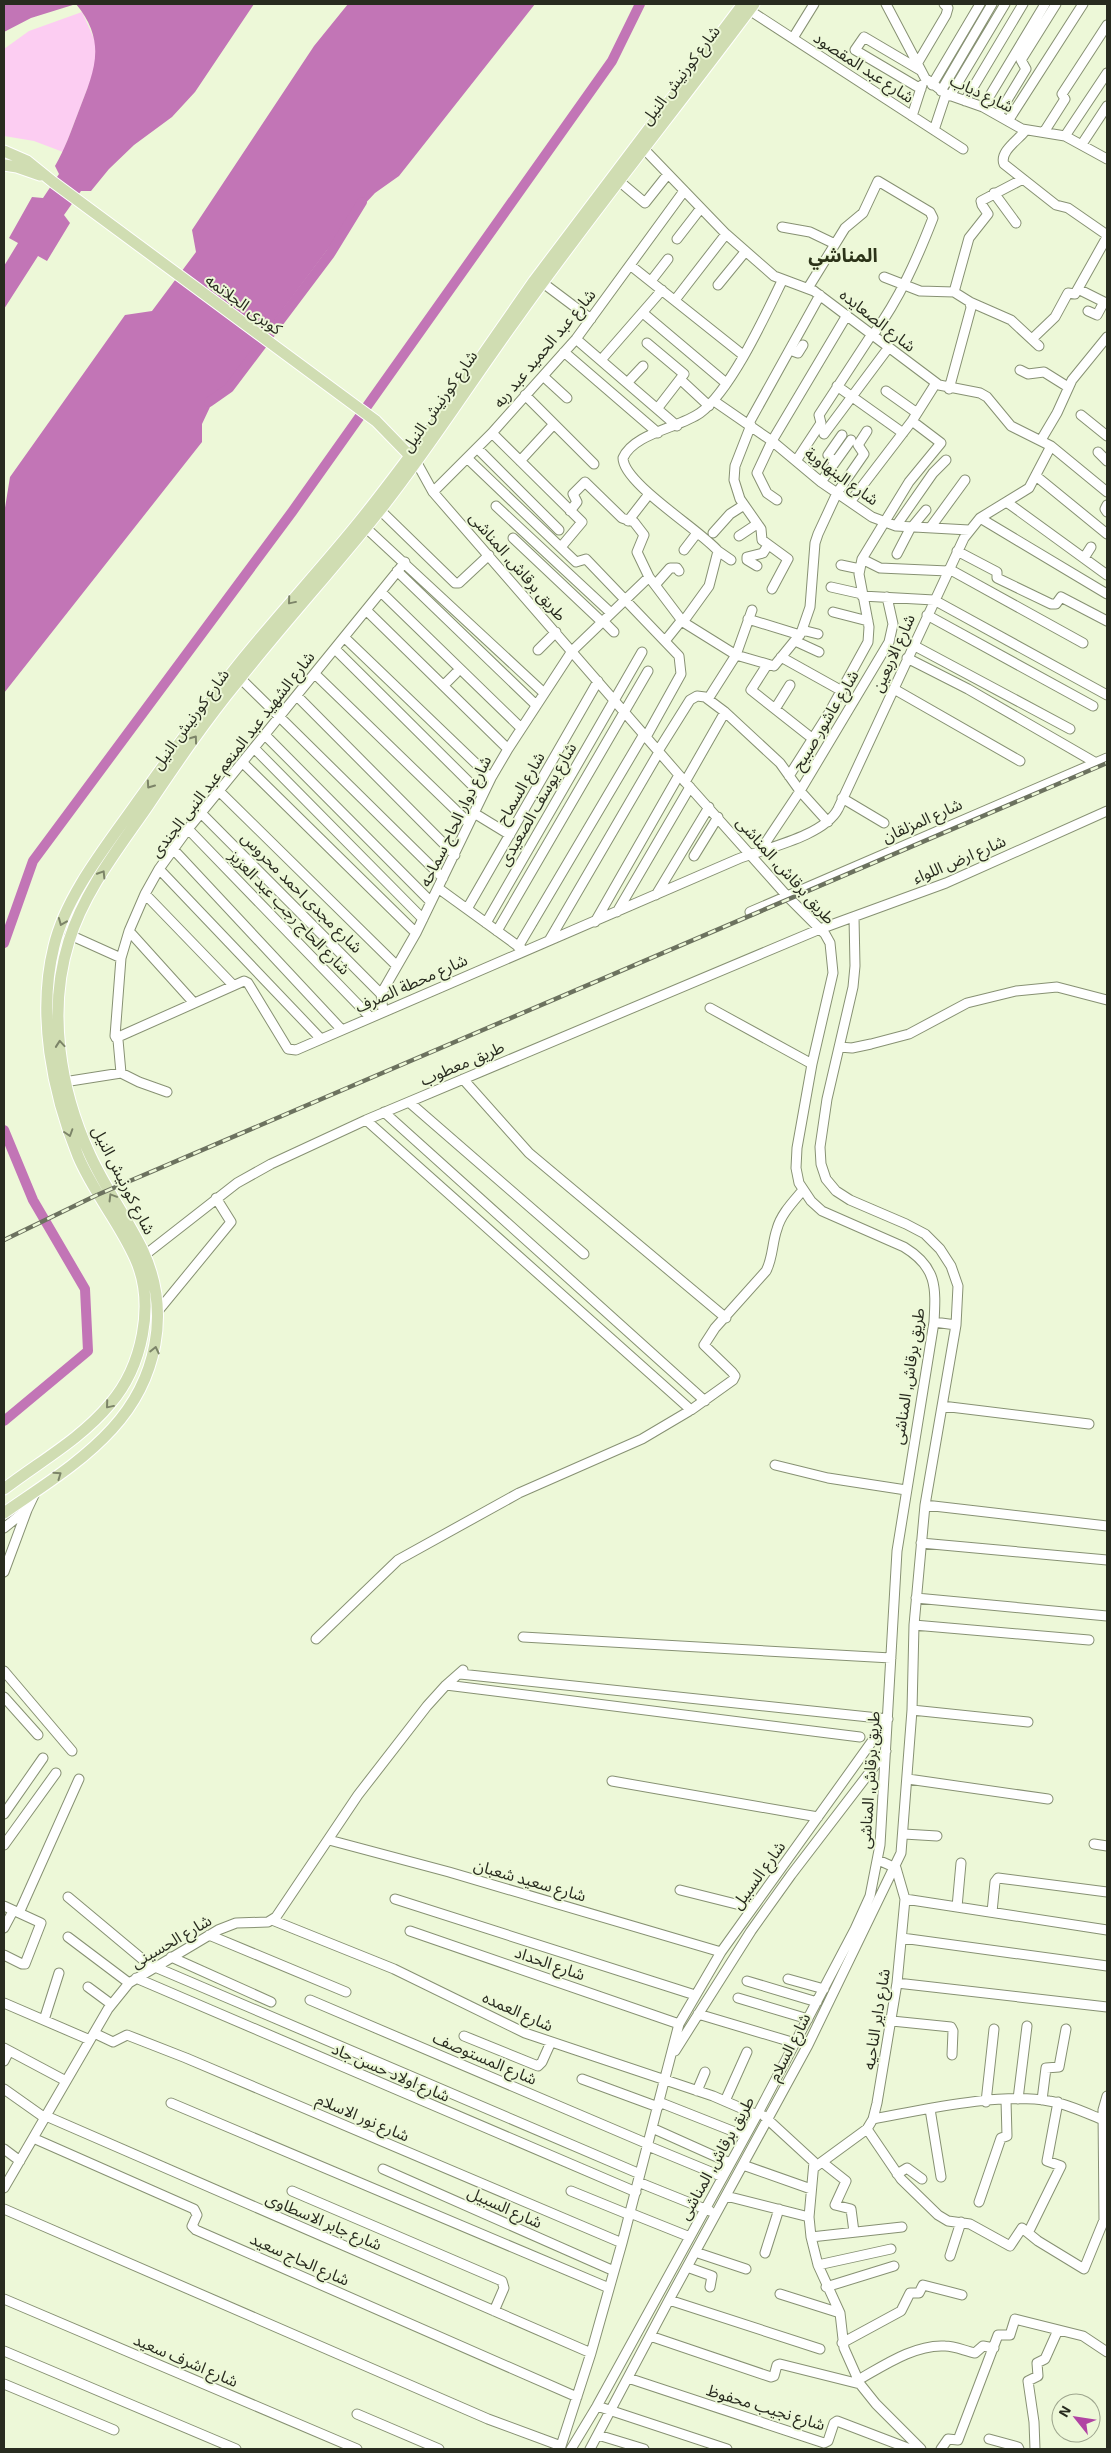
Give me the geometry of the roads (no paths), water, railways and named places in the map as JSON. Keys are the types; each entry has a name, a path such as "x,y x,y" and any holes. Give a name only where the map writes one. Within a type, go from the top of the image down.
{"main road":[{"name":"شارع كورنيش النيل","path":"332,561 380,510 534,281 749,6"},
{"name":"شارع كورنيش النيل","path":"4,1513 94,1446 126,1412 139,1392 156,1349 158,1311 151,1274 84,1157 69,1135 56,1088 48,1024 51,960 59,930 72,901 132,810 247,662 414,459 542,283 644,148 655,128"},
{"path":"4,151 27,161 50,180"},
{"path":"4,165 18,167 50,180"},
{"name":"كوبرى الجلاتمه","path":"50,180 388,432 414,459"},
{"name":"شارع كورنيش النيل","path":"84,1157 64,1082 59,1016 60,980 70,935 82,907 123,840 240,678 247,662"},
{"path":"72,901 82,907"},
{"name":"شارع كورنيش النيل","path":"4,1489 98,1418 124,1385 138,1352 143,1324 144,1303 141,1258"}],"street":[{"path":"793,38 814,4"},
{"name":"شارع دياب","path":"886,4 921,70 932,85 946,94 983,107 1025,131 1065,136 1104,157"},
{"path":"912,116 921,89 921,70 948,8 944,4"},
{"path":"932,85 980,4"},
{"path":"934,130 946,94 992,4"},
{"path":"946,94 1005,4"},
{"path":"965,101 1023,4"},
{"path":"983,107 1045,4"},
{"path":"998,115 1026,69 1021,60 1056,4"},
{"path":"1008,121 1083,4"},
{"name":"شارع عبد المقصود","path":"749,6 793,38 963,149"},
{"path":"1044,132 1065,99 1062,94 1107,24"},
{"path":"921,70 863,37 856,50 921,89"},
{"path":"1065,136 1107,73"},
{"path":"1082,144 1107,106"},
{"path":"884,277 920,291 954,292 970,302 1011,320 1036,343 1055,317 1068,293 1075,294 1107,236 1068,208 1056,205 1004,164 1002,158 1004,153 1025,131"},
{"path":"1104,157 1107,146"},
{"name":"شارع الصعايده","path":"644,148 744,252 782,281 808,288 820,295 936,383 949,389 980,393 987,397 1012,426 1051,446 1107,492"},
{"path":"618,182 645,203 668,174"},
{"path":"954,292 969,238 988,214 981,202 1023,179"},
{"path":"796,461 821,423 819,415 889,312 904,286 933,215 878,181 863,213 845,228 808,288"},
{"name":"شارع عبد الحميد عبد ربه","path":"433,492 492,433 576,339 684,191"},
{"path":"994,194 1016,223"},
{"path":"677,240 701,208"},
{"path":"782,227 810,232 835,244"},
{"path":"675,300 726,234"},
{"path":"718,285 744,252"},
{"path":"651,281 668,258"},
{"path":"630,265 743,355"},
{"path":"731,560 649,494 626,469 623,458 643,438 677,426 712,403 743,355 782,281"},
{"path":"542,283 591,319"},
{"path":"1078,289 1104,303 1097,315 1088,311"},
{"path":"601,360 662,290"},
{"path":"772,588 788,560 762,540 761,529 744,505 736,486 735,466 750,424 820,295"},
{"path":"949,389 971,308 970,302"},
{"path":"643,313 726,383"},
{"path":"777,500 767,493 757,473 772,441 847,315"},
{"path":"1041,440 1057,413 1068,387 1107,337"},
{"path":"576,339 677,426"},
{"name":"شارع البنهاوية","path":"647,343 684,374 680,380 712,403 750,424 821,482 883,522 896,526 969,530"},
{"path":"790,350 798,354 803,345"},
{"path":"824,434 889,347"},
{"path":"564,352 658,433"},
{"path":"628,383 643,366"},
{"path":"1020,370 1028,374 1044,372 1068,387"},
{"path":"543,376 567,398"},
{"path":"657,409 680,380"},
{"path":"850,502 915,417 936,383"},
{"path":"837,386 903,433"},
{"path":"789,776 842,691 868,642 868,620 862,595 860,569 862,559 909,482 941,443 886,390"},
{"path":"526,395 594,464"},
{"path":"1081,415 1107,436"},
{"path":"520,461 554,424"},
{"path":"570,510 577,502 573,494 586,482 622,518 634,522 643,532 645,538 638,552 652,581 682,622 736,655 774,666 799,635 810,607 815,543 837,493 864,454 858,445 867,432"},
{"path":"492,433 582,523 561,547"},
{"path":"835,462 828,455 842,436"},
{"path":"821,482 851,440"},
{"name":"شارع الاربعين","path":"828,822 834,816 948,570 969,530 980,518 1025,492 1036,476 1051,446"},
{"path":"477,448 559,530"},
{"path":"1098,452 1107,461"},
{"path":"438,888 521,949 681,674 679,656 626,599 585,558 577,562 467,458"},
{"name":"طريق برقاش, المناشى","path":"414,459 433,492 685,781 755,853 787,896 820,929 830,943 833,974 812,1064 797,1148 796,1168 803,1190 822,1211 916,1254 926,1265 933,1278 936,1292 934,1322 897,1551 878,1860 870,1896 864,1913 758,2113 597,2406 571,2449"},
{"path":"896,526 933,473 946,460"},
{"path":"1036,476 1107,534"},
{"path":"930,528 965,480"},
{"path":"628,521 649,494"},
{"path":"1008,503 1106,572"},
{"path":"713,533 730,514 744,505"},
{"path":"1107,505 1105,509 1107,512"},
{"path":"496,506 611,613"},
{"path":"380,510 455,583 459,583 489,555"},
{"path":"897,554 912,527 926,510"},
{"path":"980,518 1107,594"},
{"path":"739,536 758,524"},
{"path":"365,528 544,693"},
{"path":"684,550 698,533"},
{"path":"513,538 614,632"},
{"path":"757,566 747,560 747,557 763,553 768,545"},
{"path":"1084,558 1091,547"},
{"path":"665,641 709,586 718,551"},
{"path":"957,551 997,572 997,578 1052,605 1061,597 1107,621"},
{"path":"862,559 880,568 948,570 1083,643"},
{"name":"شارع الشهيد عبد المنعم عبد النبى الجندى","path":"122,1073 116,1038 121,958 129,932 145,894 188,829 266,736 404,562"},
{"path":"841,565 860,569"},
{"path":"572,651 626,599 670,568 673,567 679,571"},
{"path":"397,572 536,705"},
{"path":"831,588 862,595 934,600 1107,695"},
{"path":"381,592 521,728"},
{"name":"شارع عاشور صبيح","path":"755,853 800,791 889,642 893,624 886,597"},
{"path":"366,610 508,749"},
{"path":"708,700 736,655 752,610"},
{"path":"833,612 868,620"},
{"path":"927,615 1093,706"},
{"path":"748,619 799,635 818,634"},
{"path":"538,650 556,632"},
{"path":"799,635 819,652"},
{"path":"344,637 491,778"},
{"path":"913,645 1070,729"},
{"path":"335,649 482,795"},
{"name":"شارع دوار الحاج سماحه","path":"381,994 416,933 491,778 521,728 572,651"},
{"name":"شارع يوسف الصعيدى","path":"486,923 642,652"},
{"path":"781,657 842,691"},
{"path":"907,658 968,689 1096,763"},
{"path":"767,665 751,689 813,739"},
{"path":"497,931 648,671"},
{"path":"444,686 456,673"},
{"path":"315,674 469,823"},
{"path":"240,678 443,878"},
{"name":"شارع السماح","path":"466,909 598,681"},
{"path":"775,709 790,686"},
{"path":"894,689 1020,761"},
{"path":"297,696 455,855"},
{"path":"550,939 690,700 701,696 724,712 780,763 800,791 828,822 792,839 755,853"},
{"path":"617,912 685,781 724,712"},
{"path":"266,736 431,902"},
{"path":"254,749 423,919"},
{"name":"شارع المزلقان","path":"750,912 968,816 1107,758"},
{"path":"243,763 416,933"},
{"path":"595,922 685,781"},
{"path":"220,791 397,966"},
{"path":"842,798 884,822"},
{"path":"656,895 709,807"},
{"name":"شارع ارض اللواء","path":"820,929 946,883 1107,811"},
{"name":"شارع مجدى احمد محروس","path":"201,813 381,994"},
{"path":"474,814 510,835"},
{"path":"694,856 718,817"},
{"name":"شارع الحاج رجب عبد العزيز","path":"188,829 370,1017"},
{"path":"173,849 342,1030"},
{"name":"شارع محطة الصرف","path":"233,985 242,981 248,982 288,1049 296,1050 521,949 595,922 755,853"},
{"path":"160,869 321,1039"},
{"path":"116,1038 233,985 145,894"},
{"name":"طريق برقاش, المناشى","path":"850,918 855,966 853,987 827,1098 820,1148 821,1164 826,1179 836,1191 850,1200 925,1234 940,1249 951,1266 958,1286 956,1325 925,1505 914,1625 912,1710 904,1834 902,1853 896,1868"},
{"name":"طريق معطوب","path":"141,1258 216,1198 254,1173 384,1112 820,929"},
{"path":"129,932 194,1003"},
{"path":"70,935 121,958"},
{"path":"839,1047 852,1048 909,1034 967,1003 1016,991 1057,986 1107,1000"},
{"path":"381,994 383,1011"},
{"path":"710,1008 812,1064"},
{"path":"64,1082 122,1073 139,1082 167,1092"},
{"path":"463,1079 529,1153 726,1318"},
{"path":"409,1102 584,1254"},
{"path":"384,1112 705,1400"},
{"path":"366,1120 691,1410"},
{"path":"316,1639 398,1560 519,1494 642,1439 691,1410 733,1380 734,1376 704,1345 766,1271 777,1228 784,1214 803,1190"},
{"path":"158,1311 231,1222 231,1218 216,1198"},
{"path":"934,1322 956,1325"},
{"path":"942,1406 1089,1424"},
{"path":"775,1464 828,1478 906,1490"},
{"path":"4,1572 26,1510 37,1489"},
{"path":"925,1505 1107,1526"},
{"path":"4,1528 26,1510"},
{"path":"921,1543 1107,1560"},
{"path":"916,1598 1107,1616"},
{"path":"914,1625 1089,1640"},
{"path":"523,1637 891,1658"},
{"path":"4,1671 72,1751"},
{"path":"272,1920 279,1914 358,1795 446,1685 462,1672 888,1719"},
{"path":"446,1685 860,1737"},
{"path":"4,1697 38,1736"},
{"path":"912,1710 1028,1722"},
{"name":"شارع السبيل","path":"561,2448 591,2353 622,2243 679,2024 694,1995 721,1952 888,1719"},
{"name":"شارع السبيل","path":"671,2057 751,1931 791,1875 886,1751"},
{"path":"4,1814 42,1758"},
{"path":"4,1845 56,1773"},
{"path":"4,1928 16,1912 78,1779"},
{"path":"908,1780 1048,1799"},
{"path":"612,1781 818,1817"},
{"path":"904,1834 937,1836"},
{"name":"شارع سعيد شعبان","path":"329,1840 449,1872 721,1952"},
{"path":"1094,1844 1107,1846"},
{"path":"878,1860 896,1868"},
{"path":"957,1907 961,1863"},
{"name":"شارع داير الناحيه","path":"818,2164 867,2129 873,2119 898,1983 905,1899 896,1868"},
{"name":"شارع السلام","path":"590,2449 808,2046 896,1868"},
{"path":"992,1912 994,1882 998,1878 1107,1892"},
{"path":"680,1890 752,1908"},
{"path":"68,1897 154,1967 639,2178 716,2214"},
{"path":"395,1899 694,1995"},
{"path":"905,1899 1107,1930"},
{"path":"4,1906 40,1921 41,1924 26,1964 22,1964 4,1955"},
{"name":"شارع الحسينى","path":"4,2188 111,2004 133,1980 209,1935 236,1923 272,1920"},
{"name":"شارع العمده","path":"272,1920 394,1969 525,2033 758,2113 818,2164 846,2181 834,2205 852,2209 854,2232"},
{"name":"شارع الحداد","path":"410,1931 679,2024"},
{"path":"209,1935 346,1992"},
{"name":"شارع اولاد حسن جاد","path":"68,1937 133,1980 636,2192"},
{"path":"902,1938 1107,1966"},
{"path":"171,1957 271,2002"},
{"path":"44,2020 59,1973"},
{"path":"788,1979 824,1989"},
{"path":"747,1981 817,2002"},
{"path":"898,1983 1107,2007"},
{"path":"88,1987 111,2004"},
{"path":"738,1998 808,2019"},
{"name":"شارع المستوصف","path":"310,2000 723,2177"},
{"path":"4,2003 44,2020 92,2036"},
{"path":"698,2014 795,2043"},
{"path":"892,2021 951,2027 953,2031 952,2055"},
{"path":"1018,2099 1027,2026"},
{"path":"986,2102 994,2029"},
{"path":"1042,2100 1046,2068 1059,2067 1066,2029"},
{"name":"شارع نور الاسلام","path":"92,2036 113,2042 127,2035 186,2058 622,2243"},
{"path":"464,2036 538,2066 542,2062 550,2042"},
{"path":"4,2060 7,2050 66,2081"},
{"path":"725,2101 747,2052"},
{"path":"697,2091 704,2072"},
{"path":"582,2079 745,2136"},
{"name":"شارع جابر الاسطاوى","path":"4,2089 46,2117 591,2353"},
{"path":"867,2129 897,2174 942,2218 973,2225 1009,2246 1013,2244 1021,2228 1085,2268 1105,2223 1103,2120 1107,2096"},
{"path":"873,2119 930,2109 1018,2099 1058,2102 1103,2120"},
{"path":"979,2202 1001,2138 1006,2136 1006,2100"},
{"path":"1028,2233 1061,2166 1047,2161 1058,2102"},
{"path":"171,2103 609,2288"},
{"path":"930,2109 940,2177"},
{"path":"652,2128 730,2163"},
{"name":"شارع الحاج سعيد","path":"34,2138 194,2209 197,2215 192,2226 196,2230 577,2397"},
{"path":"4,2149 20,2161"},
{"path":"818,2164 811,2189 809,2217 811,2237 826,2287 840,2313 842,2342 859,2382 876,2404 921,2449"},
{"path":"743,2165 811,2189"},
{"path":"897,2174 907,2168 922,2179"},
{"name":"شارع السبيل","path":"383,2169 614,2271"},
{"path":"292,2191 502,2281 504,2288 494,2310"},
{"path":"571,2191 690,2237"},
{"path":"726,2196 809,2217"},
{"path":"4,2209 488,2419 561,2448"},
{"path":"765,2253 779,2209"},
{"path":"950,2256 961,2222"},
{"path":"811,2237 902,2227"},
{"path":"818,2265 892,2249"},
{"path":"695,2252 746,2269"},
{"path":"826,2287 894,2266"},
{"path":"687,2267 712,2276 710,2287"},
{"path":"842,2342 901,2311 911,2293 919,2293 923,2285 962,2295"},
{"path":"780,2294 840,2313"},
{"name":"شارع اشرف سعيد","path":"4,2298 357,2449"},
{"path":"669,2300 820,2349"},
{"path":"941,2449 948,2439 957,2441 999,2334 1010,2336 1016,2319 1086,2336 1107,2349"},
{"path":"1035,2449 1034,2422 1028,2381 1038,2376 1037,2363 1045,2359 1058,2330"},
{"path":"650,2336 771,2377 774,2376 777,2365 780,2364 859,2382 897,2359 930,2347 948,2346 975,2353 983,2346 994,2348"},
{"path":"4,2351 236,2449"},
{"name":"شارع نجيب محفوظ","path":"628,2378 824,2443 828,2441 836,2421 890,2446 910,2449"},
{"path":"4,2384 114,2430"},
{"path":"597,2406 726,2449"},
{"path":"357,2414 439,2449"},
{"path":"598,2435 644,2449"},
{"path":"989,2438 1016,2446 1019,2449"}],"waterway":[{"path":"4,943 33,861 292,512 612,61 640,4"},
{"path":"209,402 229,388 330,254 362,202"},
{"path":"4,1130 33,1200 85,1289 88,1351 4,1421"}],"railway":[{"path":"4,1240 97,1195 1107,763"}],"district":[{"name":"المناشي","path":"843,255"}]}
